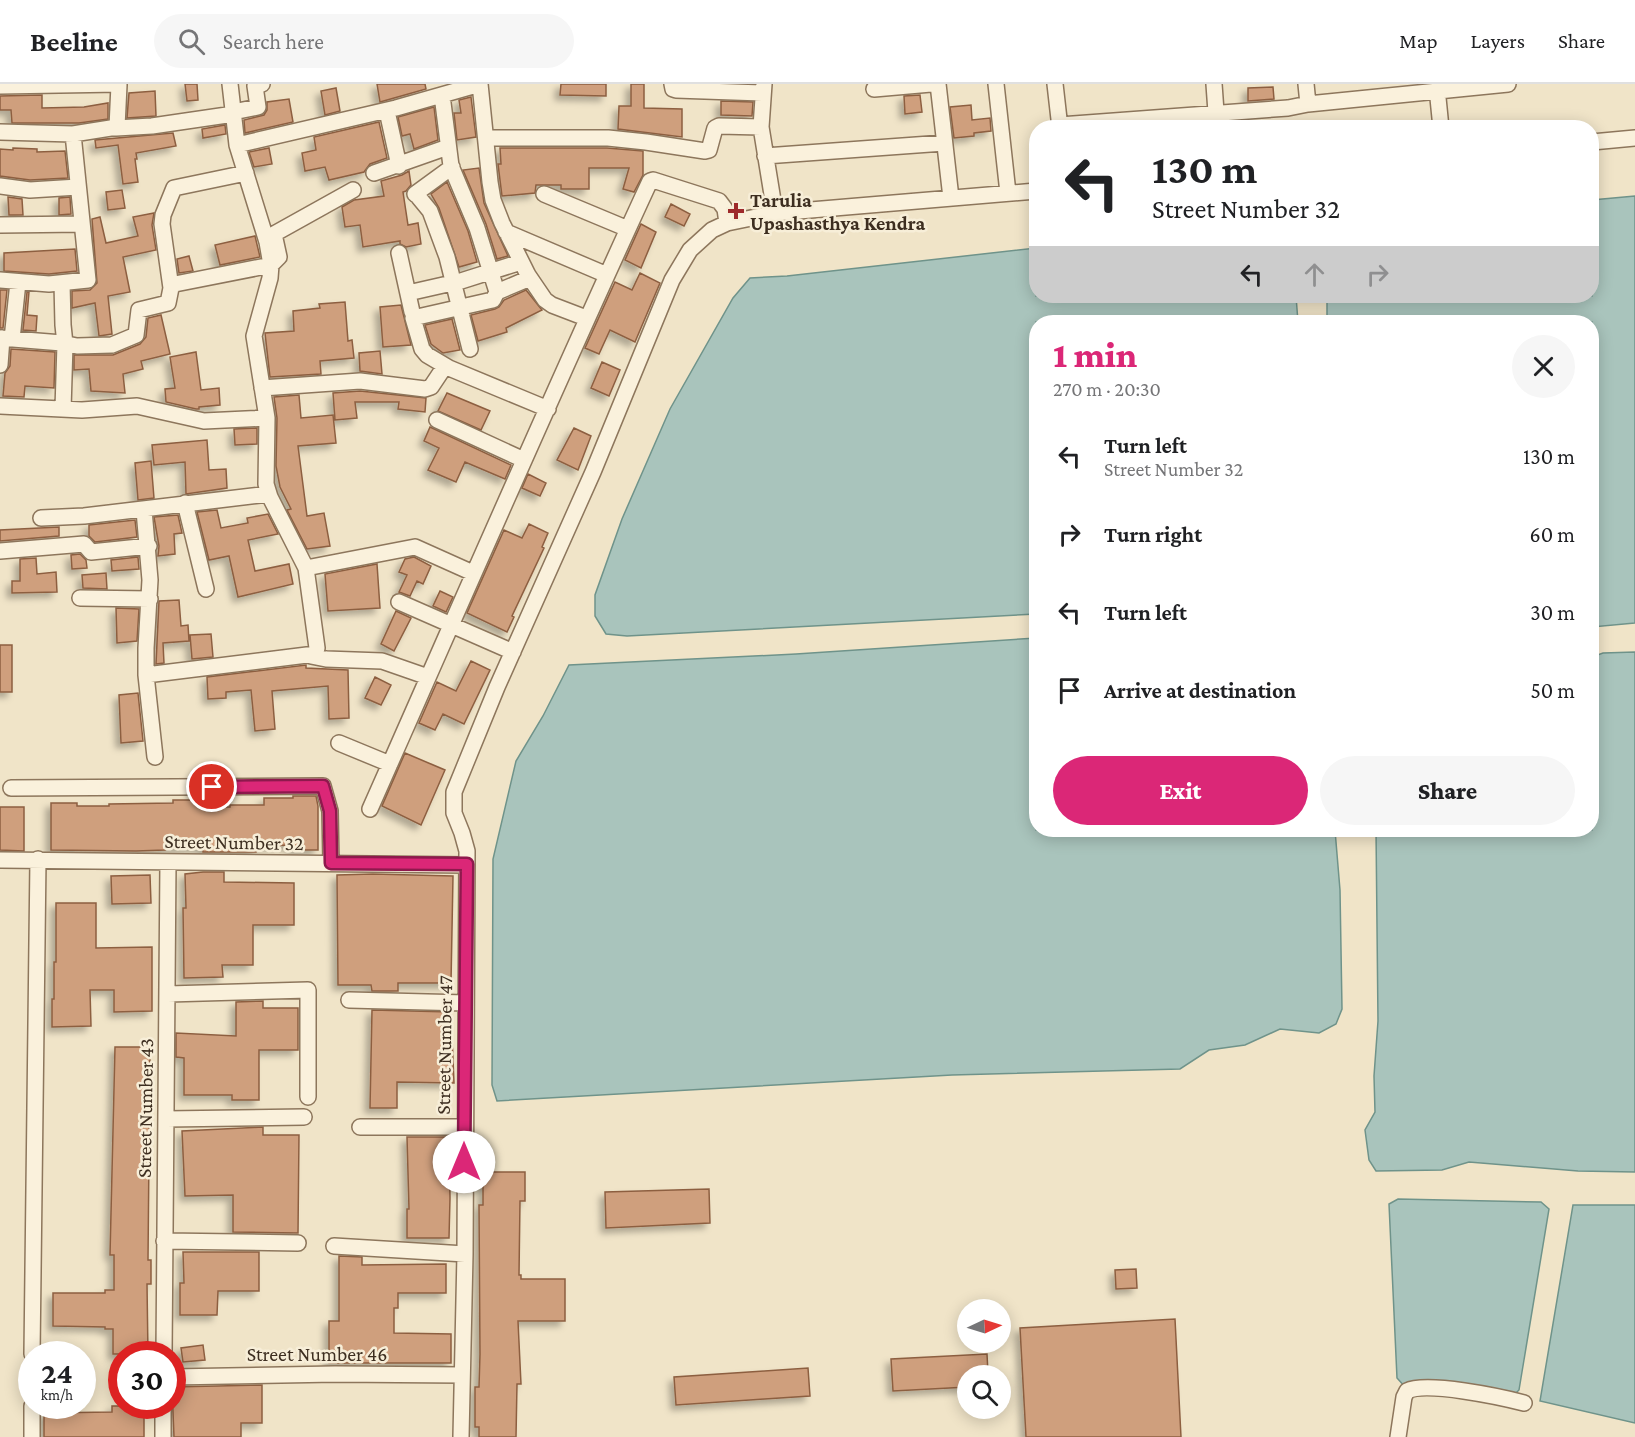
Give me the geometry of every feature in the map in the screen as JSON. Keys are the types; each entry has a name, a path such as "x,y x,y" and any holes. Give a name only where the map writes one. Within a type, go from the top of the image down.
{"street":[{"path":"0,86 119,84 116,128"},
{"path":"230,84 237,145 267,242 271,265 270,278 254,336 267,418 266,484 306,568 317,648 317,652 311,656"},
{"path":"0,132 73,134 152,126 233,113 258,107 255,86 262,84"},
{"path":"237,145 387,111 480,84 491,192 506,232 530,278 545,300 586,318"},
{"path":"672,84 673,89 676,90 763,89 760,127 775,213"},
{"path":"874,89 932,84"},
{"path":"938,84 951,198"},
{"path":"996,84 1008,193"},
{"path":"1055,84 1059,120"},
{"path":"1214,84 1216,112"},
{"path":"1306,84 1308,104"},
{"path":"1127,120 1288,108 1367,91 1508,84"},
{"path":"442,95 452,167 477,228 489,273 497,292"},
{"path":"1438,98 1440,120"},
{"path":"387,111 399,166"},
{"path":"487,138 608,138 705,151 711,147 715,128 719,126 760,127"},
{"path":"0,280 62,283 88,280 73,134"},
{"path":"1599,141 1635,138"},
{"path":"765,156 944,143"},
{"path":"374,173 448,147"},
{"path":"452,167 416,194 430,211 450,265 470,349"},
{"path":"5,338 77,346 109,345 136,335 139,310 168,303 171,288 162,224 163,215 174,188 246,173"},
{"path":"370,809 473,573 548,409 586,318 650,181 719,201 725,209 727,223"},
{"path":"0,186 30,190 78,187"},
{"path":"171,288 175,284 271,265 279,257 274,234 353,190"},
{"name":"Street Number 47","path":"461,1437 465,1254 467,867 465,841 454,813 454,792 593,472 672,280 690,250 712,230 727,223 775,213 1029,191"},
{"path":"544,194 628,229"},
{"path":"0,225 82,224"},
{"path":"506,232 606,275"},
{"path":"399,253 412,312"},
{"path":"408,293 453,283 521,262"},
{"path":"530,278 497,292 493,300 413,318 423,352 445,366 548,409"},
{"path":"0,365 18,282"},
{"path":"62,283 65,344 63,409"},
{"path":"262,388 360,381 425,389 431,387 445,366"},
{"path":"0,406 82,410 137,406 204,421 267,418"},
{"path":"437,420 524,460"},
{"path":"41,518 144,510 269,494"},
{"path":"185,503 206,589"},
{"path":"144,510 149,546 150,598 146,675 155,757"},
{"path":"0,551 84,544 91,552 149,546"},
{"path":"306,568 415,547 473,573"},
{"path":"80,598 150,598"},
{"path":"399,602 513,652"},
{"path":"146,675 311,656 378,661 428,677"},
{"path":"339,743 390,764"},
{"path":"11,788 323,786 330,811 331,863"},
{"name":"Street Number 32","path":"0,860 331,863 467,867"},
{"path":"32,1341 38,860"},
{"name":"Street Number 43","path":"164,1341 168,862"},
{"path":"168,994 308,990 308,1097"},
{"path":"349,1000 466,1003"},
{"path":"166,1119 304,1117"},
{"path":"360,1127 464,1127"},
{"path":"164,1241 298,1243"},
{"path":"334,1245 465,1254"},
{"name":"Street Number 46","path":"186,1377 335,1374 462,1375"},
{"path":"1398,1437 1404,1397 1407,1391 1412,1389 1425,1387 1524,1403"},
{"path":"32,1419 32,1437"},
{"path":"163,1419 163,1437"}],"water":[{"path":"1635,196 1635,623 1599,626 1599,315 1327,315 1327,303 1599,303 1599,199"},
{"path":"1029,249 1029,303 1297,303 1297,315 1029,315 1029,614 627,636 606,634 595,616 595,595 622,519 670,409 733,298 750,278 787,276"},
{"path":"1029,638 1029,837 1336,837 1340,890 1342,1009 1336,1024 1319,1033 1280,1029 1245,1045 1209,1050 1180,1069 952,1075 497,1101 492,1085 493,859 516,761 543,716 569,665 796,654"},
{"path":"1635,652 1635,1172 1578,1171 1469,1162 1442,1170 1376,1171 1369,1160 1365,1130 1375,1112 1374,1076 1378,1021 1376,837 1599,837 1599,654"},
{"path":"1398,1199 1541,1202 1549,1209 1519,1390 1513,1396 1406,1388 1397,1378 1389,1204"},
{"path":"1573,1205 1635,1205 1635,1423 1540,1401"}],"building":[{"path":"185,84 197,84 198,100 187,101"},
{"path":"377,84 425,84 426,89 380,102"},
{"path":"561,84 606,84 606,96 560,95"},
{"path":"631,84 644,84 644,108 682,109 682,137 618,129 619,106 631,106"},
{"path":"1273,87 1274,99 1248,101 1248,88"},
{"path":"336,88 340,111 325,115 321,91"},
{"path":"155,91 156,116 127,118 129,93"},
{"path":"42,95 42,108 84,107 108,103 108,119 79,123 12,123 11,110 0,110 0,96"},
{"path":"920,95 922,112 905,114 904,96"},
{"path":"471,97 476,137 457,140 454,113 461,113 459,100"},
{"path":"289,99 293,122 245,133 244,120 264,115 267,102"},
{"path":"721,101 753,102 752,116 721,115"},
{"path":"971,105 972,120 990,118 991,131 954,138 950,107"},
{"path":"434,107 438,140 414,149 410,134 402,136 398,117"},
{"path":"379,122 387,158 370,164 364,172 329,180 325,167 305,171 302,153 316,150 314,137"},
{"path":"225,125 226,134 203,138 202,129"},
{"path":"173,133 176,146 136,153 138,182 123,184 118,145 96,148 95,140"},
{"path":"13,148 37,149 37,152 65,151 68,178 30,180 0,176 0,149 13,150"},
{"path":"269,148 272,164 254,167 249,152"},
{"path":"500,148 607,148 643,151 643,175 634,192 623,189 629,168 589,168 589,189 561,189 561,185 536,185 535,193 502,196 498,164 501,164"},
{"path":"479,168 484,203 508,256 497,259 486,224 463,170"},
{"path":"409,171 411,185 403,192 408,225 418,223 421,244 406,247 400,244 400,241 363,247 360,225 345,227 342,207 354,200 384,196 381,181"},
{"path":"447,182 468,231 477,262 459,267 439,208 431,194"},
{"path":"122,190 125,208 108,210 106,192"},
{"path":"8,197 22,199 23,215 9,215"},
{"path":"70,197 71,214 59,215 59,198"},
{"path":"671,204 690,214 684,226 665,217"},
{"path":"154,213 152,225 156,250 123,257 130,292 108,296 112,334 99,336 95,303 72,308 72,291 90,290 97,283 92,219 100,217 106,243 138,236 133,217"},
{"path":"641,224 656,232 641,268 625,260"},
{"path":"255,236 260,257 220,265 215,245"},
{"path":"75,249 77,271 49,274 4,271 4,253"},
{"path":"189,256 193,271 179,273 177,259"},
{"path":"640,273 660,283 635,342 610,330 599,354 585,348 615,282 632,290"},
{"path":"0,290 7,290 3,328 0,328"},
{"path":"526,290 542,310 506,328 507,332 478,341 471,315 495,309 504,300"},
{"path":"27,292 29,292 27,315 37,316 36,331 23,330"},
{"path":"345,302 348,341 352,340 354,358 320,361 321,374 270,377 265,333 294,331 293,311 320,308 319,304"},
{"path":"401,305 411,345 383,347 380,307"},
{"path":"161,315 170,354 141,361 143,369 123,374 125,393 91,391 89,369 74,370 74,355 113,355 140,344 146,337 148,318"},
{"path":"452,319 460,350 443,353 431,344 425,325"},
{"path":"11,349 55,352 54,388 25,386 24,397 3,396 5,373 10,366"},
{"path":"380,351 382,374 360,371 359,353"},
{"path":"196,352 201,390 219,388 220,405 196,409 166,402 165,389 175,388 170,357"},
{"path":"602,362 620,370 609,396 591,388"},
{"path":"360,391 426,398 425,412 398,409 399,402 355,402 357,418 335,420 333,393"},
{"path":"447,393 490,411 481,430 438,411"},
{"path":"299,395 301,418 333,415 336,443 298,446 307,516 324,513 330,546 307,549 287,510 291,509 280,487 276,466 277,418 274,397"},
{"path":"430,427 511,465 505,479 465,462 456,482 428,470 439,448 424,441"},
{"path":"257,428 257,444 235,445 234,429"},
{"path":"574,428 591,436 578,470 557,460"},
{"path":"207,440 209,470 226,469 227,488 186,494 185,462 154,465 152,445"},
{"path":"151,461 154,498 138,500 135,463"},
{"path":"528,474 546,483 540,496 522,488"},
{"path":"217,510 221,528 248,523 247,518 268,514 278,534 248,540 255,571 289,564 293,584 238,597 229,556 209,560 197,512"},
{"path":"178,515 182,533 174,534 175,554 158,556 159,546 154,517"},
{"path":"135,520 137,537 95,542 89,536 89,525"},
{"path":"529,524 548,533 542,547 544,548 512,616 514,617 507,632 467,613 504,530 522,538"},
{"path":"59,527 59,536 0,541 0,530"},
{"path":"80,554 86,560 87,568 72,569 71,555"},
{"path":"138,557 139,569 112,571 111,560"},
{"path":"414,557 431,566 423,584 417,581 410,596 399,592 407,575 399,572 405,559"},
{"path":"36,558 37,574 56,572 57,592 12,593 12,581 20,581 20,559"},
{"path":"377,564 380,608 328,611 325,574"},
{"path":"106,573 107,589 83,588 82,575"},
{"path":"440,591 453,597 446,612 433,606"},
{"path":"179,600 181,626 188,625 189,641 163,643 164,663 156,664 159,601"},
{"path":"116,608 139,609 137,641 117,643"},
{"path":"396,611 411,618 394,651 381,644"},
{"path":"211,634 213,657 192,659 190,635"},
{"path":"0,645 12,645 12,692 0,692"},
{"path":"471,661 490,670 464,724 443,714 435,730 419,723 437,682 456,691"},
{"path":"306,665 306,668 348,670 349,718 329,719 328,686 272,691 275,729 255,731 251,690 226,692 226,698 208,699 207,677"},
{"path":"375,677 391,685 381,705 365,698"},
{"path":"138,693 143,741 121,743 119,695"},
{"path":"405,753 445,770 421,825 382,806"},
{"path":"293,796 316,796 318,850 292,850 292,845 256,846 256,852 203,852 203,847 136,851 51,850 51,803 109,806 109,804 173,803 173,800 199,800 199,807 230,807 230,805 264,805 264,798 293,798"},
{"path":"0,807 24,807 24,851 0,850"},
{"path":"224,872 224,882 294,883 294,925 253,925 253,965 222,965 223,977 184,978 185,874"},
{"path":"150,875 151,903 112,904 111,876"},
{"path":"337,875 453,876 451,983 398,983 398,991 372,991 371,985 338,985"},
{"path":"56,903 96,903 96,948 152,947 152,1011 114,1012 114,990 90,990 91,1026 52,1027 54,962 56,962"},
{"path":"263,1001 263,1008 298,1008 298,1050 259,1050 259,1100 232,1100 232,1095 184,1095 184,1058 176,1057 176,1033 236,1036 236,1002"},
{"path":"372,1010 451,1012 454,1083 397,1082 397,1108 370,1108"},
{"path":"115,1047 150,1047 148,1260 151,1260 151,1284 147,1284 148,1341 113,1341 113,1329 105,1329 105,1327 53,1326 53,1293 105,1293 105,1290 114,1290 114,1255 110,1255"},
{"path":"263,1127 263,1135 299,1135 298,1233 233,1232 233,1195 185,1196 182,1131"},
{"path":"407,1137 449,1137 449,1238 407,1238 407,1209 409,1209"},
{"path":"483,1172 525,1172 525,1201 520,1201 519,1275 521,1279 565,1279 565,1321 518,1321 521,1384 517,1384 516,1437 479,1437 479,1427 475,1427 475,1387 479,1387 480,1354 479,1205 483,1205"},
{"path":"709,1189 710,1223 606,1228 605,1192"},
{"path":"183,1252 259,1252 259,1291 218,1291 217,1315 180,1315 180,1283 184,1283"},
{"path":"339,1256 362,1257 362,1265 446,1264 446,1293 398,1293 398,1308 394,1308 394,1333 451,1334 451,1363 329,1363 329,1321 339,1321"},
{"path":"1136,1269 1137,1288 1116,1289 1115,1270"},
{"path":"1175,1319 1181,1437 1026,1437 1020,1328"},
{"path":"203,1345 205,1360 186,1362 186,1347"},
{"path":"987,1354 988,1365 957,1365 957,1388 893,1391 891,1359"},
{"path":"808,1368 810,1396 676,1405 674,1377"},
{"path":"262,1385 262,1423 241,1423 241,1437 174,1437 173,1419 186,1419 186,1387"},
{"path":"96,1412 108,1412 108,1419 144,1419 144,1437 44,1437 44,1419 96,1419"}],"place":[{"name":"Tarulia Upashasthya Kendra","path":"736,211"}],"route":[{"path":"212,787 323,786 330,811 331,863 467,864 464,1162"}]}
